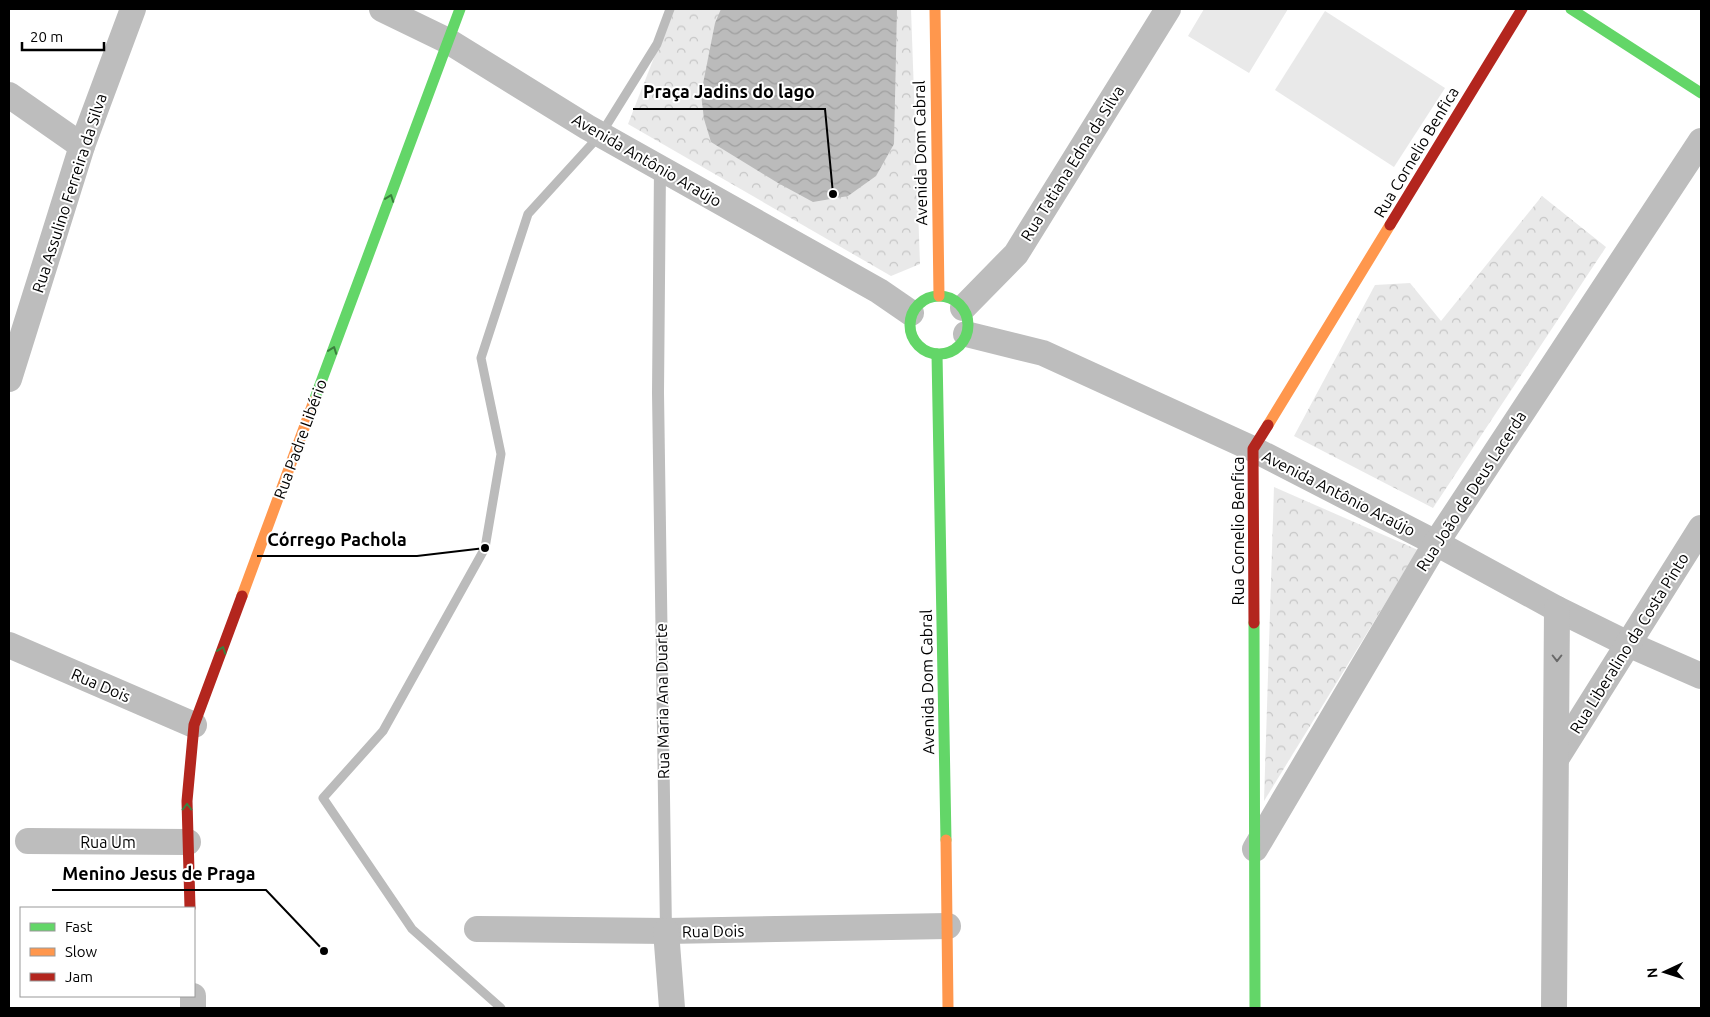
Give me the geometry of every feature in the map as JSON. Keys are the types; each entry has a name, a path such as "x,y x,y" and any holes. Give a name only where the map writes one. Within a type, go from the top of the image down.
{"street":[{"name":"Rua Assulino Ferreira da Silva","path":"9,377 82,146 133,9"},
{"name":"Avenida Antônio Araújo","path":"382,9 448,41 587,127 879,291 911,314"},
{"name":"Rua Padre Libério","path":"190,907 187,801 194,725 460,9"},
{"name":"Avenida Dom Cabral","path":"935,9 939,296"},
{"name":"Rua Tatiana Edna da Silva","path":"963,308 1016,254 1168,9"},
{"name":"Rua Cornelio Benfica","path":"1256,1008 1253,449 1522,9"},
{"path":"1571,9 1701,94"},
{"path":"9,95 82,146"},
{"name":"Rua João de Deus Lacerda","path":"1255,849 1436,543 1701,141"},
{"path":"939,296 952,300 963,308 967,321 966,334 959,346 949,353 938,354 926,352 917,344 911,334 911,314 926,299 939,296"},
{"name":"Avenida Antônio Araújo","path":"966,334 1043,352 1253,449 1436,543 1557,609 1628,644 1701,676"},
{"name":"Avenida Dom Cabral","path":"938,354 948,1008"},
{"name":"Rua Liberalino da Costa Pinto","path":"1556,759 1701,528"},
{"name":"Rua Liberalino da Costa Pinto","path":"1554,1008 1557,609"},
{"name":"Rua Dois","path":"9,645 194,725"},
{"name":"Rua Um","path":"28,841 188,842"},
{"name":"Rua Dois","path":"477,929 666,931 948,926"},
{"name":"Rua Maria Ana Duarte","path":"666,931 672,1008"}],"lane":[{"name":"Rua Maria Ana Duarte","path":"660,168 658,394 666,931"}],"green space":[{"path":"673,9 911,9 920,264 891,276 628,124"},
{"path":"1204,9 1288,9 1249,73 1188,36"},
{"path":"1325,11 1445,88 1394,167 1275,90"},
{"path":"1542,196 1606,247 1433,508 1294,436 1375,285 1410,283 1441,321"},
{"path":"1274,487 1418,550 1264,801"}],"water":[{"path":"721,9 897,9 894,144 876,176 848,196 813,202 711,142 704,119 701,94 715,23"}],"waterway":[{"path":"501,1008 412,929 323,798 383,731 485,548 501,454 481,358 528,214 601,134 657,44 670,9"}],"traffic: fast":[{"path":"314,401 460,9"},
{"path":"1571,9 1701,93"},
{"path":"939,296 950,298 963,309 968,325 966,336 955,349 939,354 928,352 915,341 910,325 912,314 923,301 939,296"},
{"path":"937,354 946,840"},
{"path":"1254,623 1255,1008"}],"traffic: slow":[{"path":"935,9 939,296"},
{"path":"1268,425 1390,225"},
{"path":"242,596 314,401"},
{"path":"946,840 948,1008"}],"traffic: jam":[{"path":"1390,225 1522,9"},
{"path":"1254,623 1253,449 1268,425"},
{"path":"190,907 187,801 194,725 242,596"}],"place":[{"name":"Praça Jadins do lago","path":"833,194"},
{"name":"Córrego Pachola","path":"485,548"},
{"name":"Menino Jesus de Praga","path":"324,951"}]}
